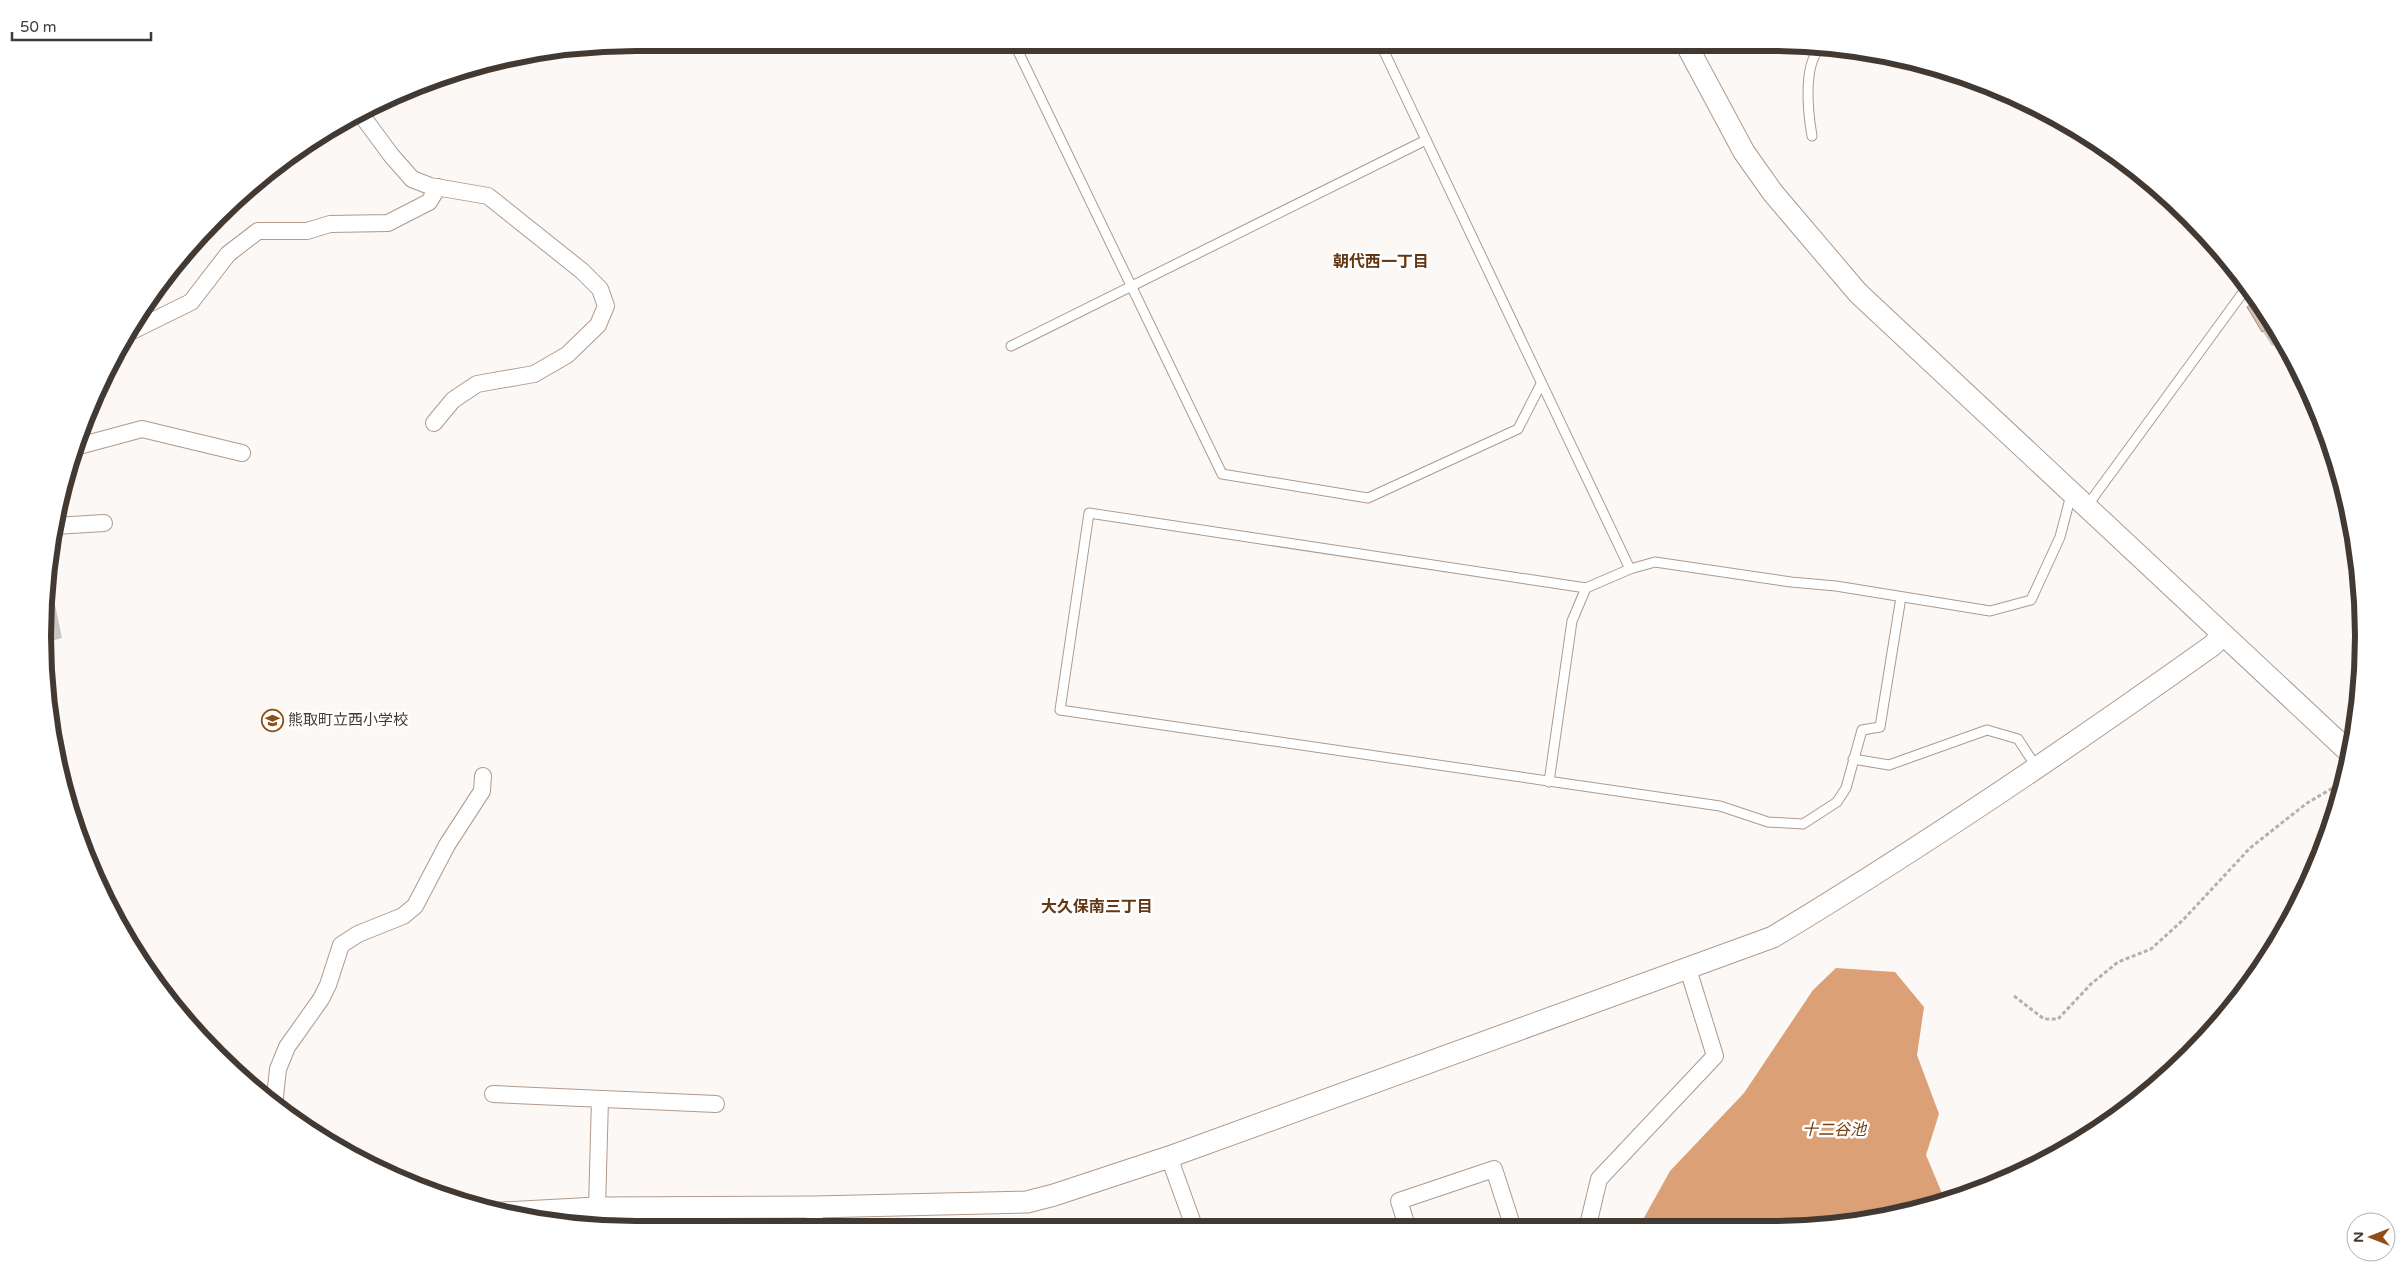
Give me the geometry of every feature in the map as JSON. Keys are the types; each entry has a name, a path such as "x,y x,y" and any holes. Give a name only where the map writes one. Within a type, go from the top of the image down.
{"street":[{"path":"1690,51 1744,152 1773,193 1858,293 1912,346 2072,491 2222,634 2344,747"},
{"path":"364,119 391,155 412,179 438,187 488,196 582,271 600,289 606,306 598,325 567,356 534,374 477,384 453,400 434,423"},
{"path":"140,327 191,302 228,254 258,231 307,231 330,224 388,223 429,202 438,187"},
{"path":"83,445 142,429 242,452"},
{"path":"61,526 104,523"},
{"path":"528,1211 597,1208 814,1207 1027,1202 1169,1157 1773,937 1863,883 2078,741 2205,650 2222,634"},
{"path":"275,1096 278,1069 287,1047 321,999 328,985 340,945 358,934 403,916 415,906 447,845 482,791 483,776"},
{"path":"1589,1221 1599,1179 1715,1056 1688,969"},
{"path":"493,1094 716,1104"},
{"path":"597,1208 600,1099"},
{"path":"1169,1157 1192,1221"},
{"path":"1405,1221 1399,1201 1494,1169 1511,1221"},
{"path":"814,1207 815,1221"}],"lane":[{"path":"1018,51 1222,474 1368,498 1518,429 1541,384"},
{"path":"1384,51 1630,569"},
{"path":"1812,136 1809,120 1810,63 1816,54"},
{"path":"1012,346 1426,140"},
{"path":"2087,506 2242,292"},
{"path":"1901,597 1880,727 1862,730 1846,788 1837,802 1803,824 1768,822 1720,806 1060,710 1089,513 1586,588 1630,569 1655,562 1901,597 1990,611 2030,600 2060,537 2072,491"},
{"path":"1549,782 1572,620 1586,588"},
{"path":"1853,759 1889,765 1987,730 2018,739 2037,768"}],"path":[{"path":"2014,996 2044,1019 2058,1019 2091,984 2118,962 2151,950 2183,920 2250,848 2307,803 2335,787"}],"water":[{"name":"十二谷池","path":"1836,968 1895,972 1924,1007 1917,1055 1939,1114 1926,1155 1943,1195 1884,1210 1846,1216 1770,1221 1642,1221 1670,1171 1744,1093 1813,990"}],"building":[{"path":"2251,305 2267,329 2262,332 2247,307"}],"place":[{"name":"熊取町立西小学校","path":"272,720"}],"district":[{"name":"朝代西一丁目","path":"1381,261"},
{"name":"大久保南三丁目","path":"1097,906"}]}
